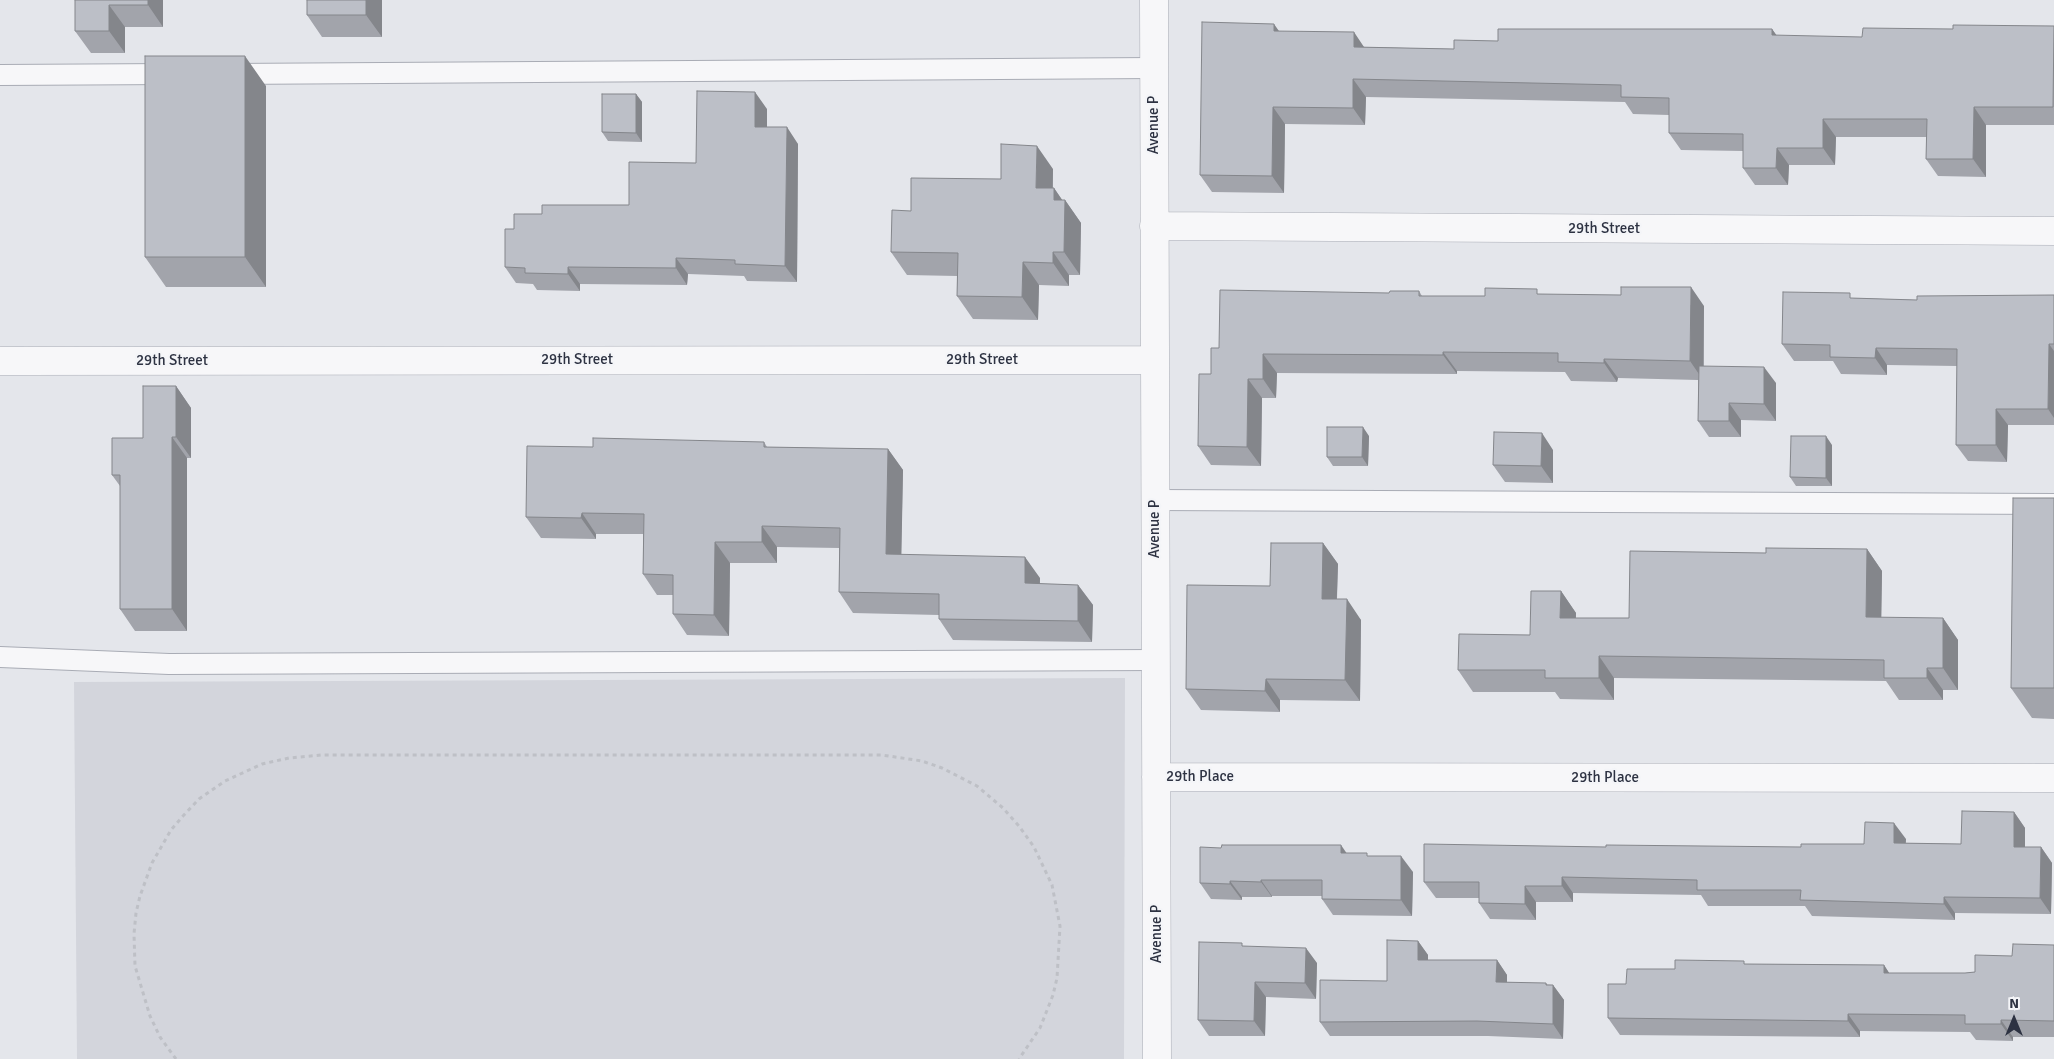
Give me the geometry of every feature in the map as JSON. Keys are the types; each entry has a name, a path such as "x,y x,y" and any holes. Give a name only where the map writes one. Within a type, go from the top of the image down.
{"street":[{"name":"Avenue P","path":"1154,0 1157,1059"},
{"name":"29th Street","path":"1154,226 2054,231"},
{"name":"29th Street","path":"0,361 1154,360"},
{"name":"29th Place","path":"1156,777 2054,778"}],"lane":[{"path":"209,74 1154,68"},
{"path":"0,76 189,74"},
{"path":"1155,500 2054,504"},
{"path":"0,657 169,664 1156,660"}],"path":[{"path":"176,1059 160,1037 150,1016 137,974 134,934 140,896 152,862 171,830 183,816 213,788 262,764 289,758 321,755 882,755 922,761 948,771 977,786 1010,815 1026,835 1049,877 1058,915 1060,940 1058,966 1052,995 1044,1019 1019,1059"}],"shaded area":[{"path":"1125,678 1124,1059 77,1059 74,682"}],"building":[{"path":"75,0 148,0 148,5 109,5 109,31 75,31"},
{"path":"307,0 366,0 366,15 307,15"},
{"path":"1202,22 1274,24 1274,31 1354,32 1354,47 1454,49 1454,40 1498,41 1498,29 1772,29 1772,35 1862,37 1863,28 1953,29 1953,25 2054,26 2053,107 1974,107 1973,159 1926,159 1927,119 1823,119 1823,148 1777,148 1776,168 1743,168 1743,134 1669,133 1669,98 1621,97 1621,85 1353,79 1353,108 1273,107 1272,176 1200,175"},
{"path":"145,56 245,56 245,257 145,257"},
{"path":"697,91 755,92 755,127 787,127 785,266 735,264 735,260 676,258 676,268 568,267 568,274 525,273 525,268 505,267 505,229 514,229 514,214 542,214 542,205 629,205 629,162 696,163"},
{"path":"602,94 636,94 636,133 602,132"},
{"path":"1001,144 1037,146 1036,188 1054,188 1054,200 1065,200 1064,252 1053,252 1053,263 1023,262 1022,297 957,296 958,253 891,252 892,210 911,211 911,178 1001,179"},
{"path":"1621,287 1691,287 1690,361 1604,359 1604,363 1558,362 1558,353 1443,352 1443,355 1263,354 1263,379 1248,379 1247,447 1198,446 1199,374 1211,374 1211,348 1219,348 1220,290 1389,293 1390,291 1419,291 1419,296 1485,296 1485,288 1537,289 1537,294 1621,295"},
{"path":"1783,292 1850,293 1850,298 1917,300 1917,296 2054,295 2054,344 2049,344 2048,409 1996,409 1996,445 1956,445 1957,349 1876,348 1875,358 1830,357 1830,345 1782,344"},
{"path":"1699,366 1764,367 1764,404 1729,403 1729,421 1698,421"},
{"path":"143,386 176,386 176,437 172,437 172,609 120,609 120,475 112,475 112,438 143,438"},
{"path":"1327,427 1363,427 1362,457 1327,457"},
{"path":"1494,432 1542,433 1541,466 1493,465"},
{"path":"1791,436 1826,436 1826,478 1790,477"},
{"path":"593,438 764,442 764,447 888,449 886,554 1025,557 1025,583 1078,585 1078,621 939,619 939,594 839,592 840,528 762,526 762,542 715,542 714,615 673,614 673,575 643,574 644,514 582,513 581,518 526,517 527,446 593,447"},
{"path":"2013,498 2054,498 2054,688 2011,688"},
{"path":"1271,543 1323,543 1322,599 1347,599 1345,680 1266,679 1265,691 1186,689 1187,585 1270,586"},
{"path":"1766,548 1867,549 1866,617 1943,618 1943,668 1927,668 1927,678 1884,678 1884,660 1599,656 1599,678 1545,678 1545,670 1458,670 1459,634 1530,635 1531,591 1561,591 1560,618 1629,618 1630,551 1766,553"},
{"path":"1962,811 2014,812 2014,847 2041,847 2040,898 1944,897 1944,904 1800,900 1801,890 1697,890 1697,880 1562,877 1562,886 1525,886 1525,904 1479,903 1479,882 1424,882 1424,844 1606,847 1606,845 1801,847 1801,844 1864,844 1865,822 1894,823 1894,843 1961,844"},
{"path":"1222,845 1341,845 1341,853 1367,853 1367,856 1401,856 1401,900 1322,899 1322,880 1230,881 1230,884 1200,883 1200,847 1221,848"},
{"path":"1387,940 1418,941 1418,960 1497,960 1496,982 1546,983 1546,985 1553,985 1553,1024 1477,1021 1320,1022 1320,980 1387,981"},
{"path":"1199,942 1242,943 1242,946 1306,948 1305,983 1255,982 1254,1021 1198,1020"},
{"path":"2013,944 2054,945 2054,1021 2001,1020 2001,1024 1965,1024 1965,1015 1848,1014 1848,1021 1608,1018 1608,984 1626,984 1627,969 1675,969 1675,960 1744,961 1744,964 1884,965 1884,973 1965,973 1975,972 1975,955 2012,956"}]}
